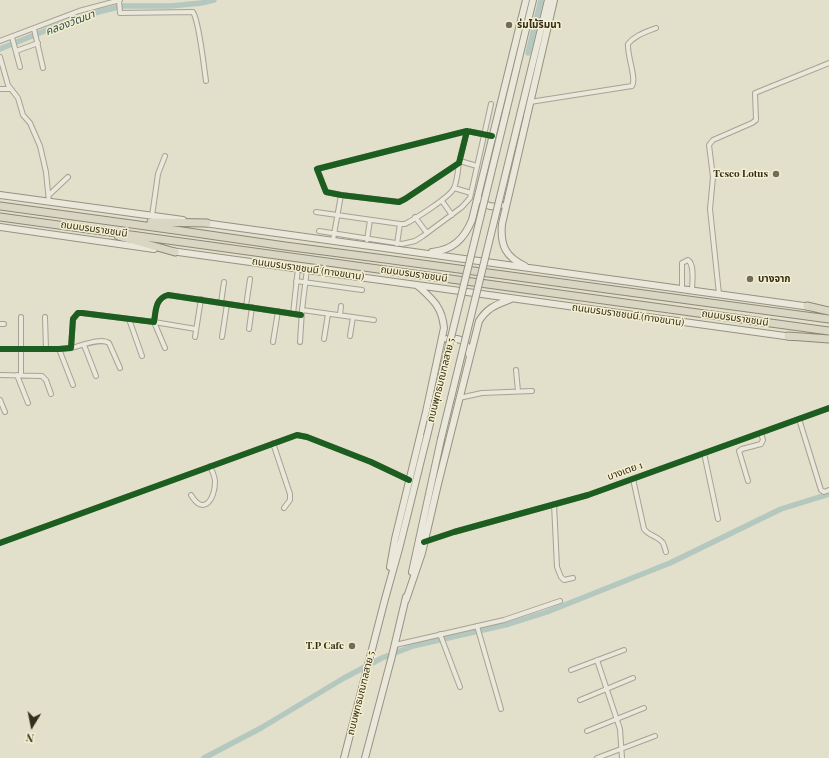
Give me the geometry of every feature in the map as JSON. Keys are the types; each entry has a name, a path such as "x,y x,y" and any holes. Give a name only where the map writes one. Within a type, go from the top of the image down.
{"highway":[{"name":"ถนนบรมราชชนนี","path":"0,206 829,319"},
{"name":"ถนนบรมราชชนนี","path":"0,216 829,331"},
{"path":"82,217 156,222 207,223"},
{"path":"84,228 176,252"},
{"path":"807,306 829,310"},
{"path":"788,336 829,339"}],"main road":[{"path":"422,253 440,251 449,248 462,238 468,230 472,220 526,0"},
{"name":"ถนนพุทธมณฑลสาย 5","path":"344,758 427,436 533,0"},
{"name":"ถนนพุทธมณฑลสาย 5","path":"365,758 395,647 441,439 548,0"},
{"path":"531,269 516,262 510,257 503,244 502,224 554,0"},
{"path":"478,193 479,197 485,204 490,206 495,207 507,204"},
{"path":"0,195 207,223 334,237 422,253 531,269 807,306"},
{"name":"ถนนบรมราชชนนี (ทางขนาน)","path":"0,227 829,342"},
{"path":"385,599 395,539 444,328 443,319 436,303 416,284"},
{"path":"406,600 424,542 479,321 485,312 492,307 512,298"},
{"path":"441,346 446,339 452,338 462,341 466,344 469,357"}],"street":[{"path":"0,42 34,30 79,11 120,1 120,13 193,12 197,25 206,81"},
{"path":"530,102 632,86 634,80 628,55 628,44 641,34 656,28"},
{"path":"34,30 44,68"},
{"path":"12,38 20,67"},
{"path":"16,49 37,42"},
{"path":"0,57 6,81 10,89 18,98 23,115 30,123 40,146 46,172 49,202"},
{"path":"719,294 710,210 713,177 709,145 713,140 756,120 755,93 829,64"},
{"path":"0,89 10,89"},
{"path":"319,231 334,237 397,244 412,242 452,215 467,202 471,193 491,104"},
{"path":"477,166 459,162 399,202 326,192 317,168 467,130 492,136"},
{"path":"316,212 405,224 451,194 454,188 467,130"},
{"path":"152,216 158,174 165,156"},
{"path":"49,195 68,177"},
{"path":"454,188 471,193"},
{"path":"334,237 341,195"},
{"path":"442,201 452,215"},
{"path":"415,217 427,233"},
{"path":"367,240 370,220"},
{"path":"397,244 400,224"},
{"path":"682,289 682,263 688,260 691,263 692,268 692,291"},
{"path":"293,314 298,268"},
{"path":"300,342 307,270"},
{"path":"246,306 250,279"},
{"path":"296,281 362,290"},
{"path":"221,303 224,282"},
{"path":"165,348 154,322 157,304 162,297 168,295 302,315"},
{"path":"195,336 201,299"},
{"path":"222,337 227,304"},
{"path":"340,315 341,306"},
{"path":"249,329 252,307"},
{"path":"302,310 374,320"},
{"path":"273,342 278,311"},
{"path":"71,348 72,319 78,313 82,312 196,329"},
{"path":"324,339 328,314"},
{"path":"21,317 19,375 28,403"},
{"path":"45,317 46,349"},
{"path":"350,336 353,317"},
{"path":"129,318 142,356"},
{"path":"0,349 60,349 84,346 95,341 107,341 120,368"},
{"path":"84,346 96,376"},
{"path":"60,349 73,385"},
{"path":"516,370 518,392"},
{"path":"0,375 42,376 46,380 52,394"},
{"path":"459,398 482,393 532,391"},
{"path":"0,400 5,412"},
{"name":"บางเตย 1","path":"424,542 460,530 588,495 829,408"},
{"path":"799,419 821,490 824,492 829,490"},
{"path":"748,480 739,451 761,444 763,440 761,433"},
{"path":"0,543 297,435 307,437 371,462 409,480"},
{"path":"273,443 290,494 290,500 284,508"},
{"path":"704,453 718,519"},
{"path":"191,495 198,504 201,505 207,504 211,500 214,492 215,477 210,466"},
{"path":"633,479 644,529 650,535 663,543 666,552"},
{"path":"554,504 558,567 561,577 564,580 573,578"},
{"path":"395,647 478,628 519,616 560,601"},
{"path":"478,628 501,709"},
{"path":"440,636 460,687"},
{"path":"571,670 624,650"},
{"path":"597,660 620,729 622,758"},
{"path":"580,700 633,678"},
{"path":"587,732 616,718 644,708"},
{"path":"597,758 655,736"}],"waterway":[{"name":"คลองวัฒนา","path":"0,49 59,25 98,12 123,6 171,6 214,0"},
{"path":"528,53 541,0"},
{"path":"204,758 261,728 344,678 382,658 413,646 509,624 547,612 670,563 781,509 829,494"}],"cycle path":[{"path":"467,131 459,163 399,202 326,192 317,169 467,131 492,136"},
{"path":"0,349 71,348 73,319 78,313 154,322 158,302 168,295 301,315"},
{"path":"424,542 454,532 588,495 829,408"},
{"path":"0,543 297,435 307,437 371,462 409,480"}],"place":[{"name":"ร่มไม้ริมนา","path":"509,25"},
{"name":"Tesco Lotus","path":"776,174"},
{"name":"บางจาก","path":"750,279"},
{"name":"T.P Cafe","path":"352,646"}]}
